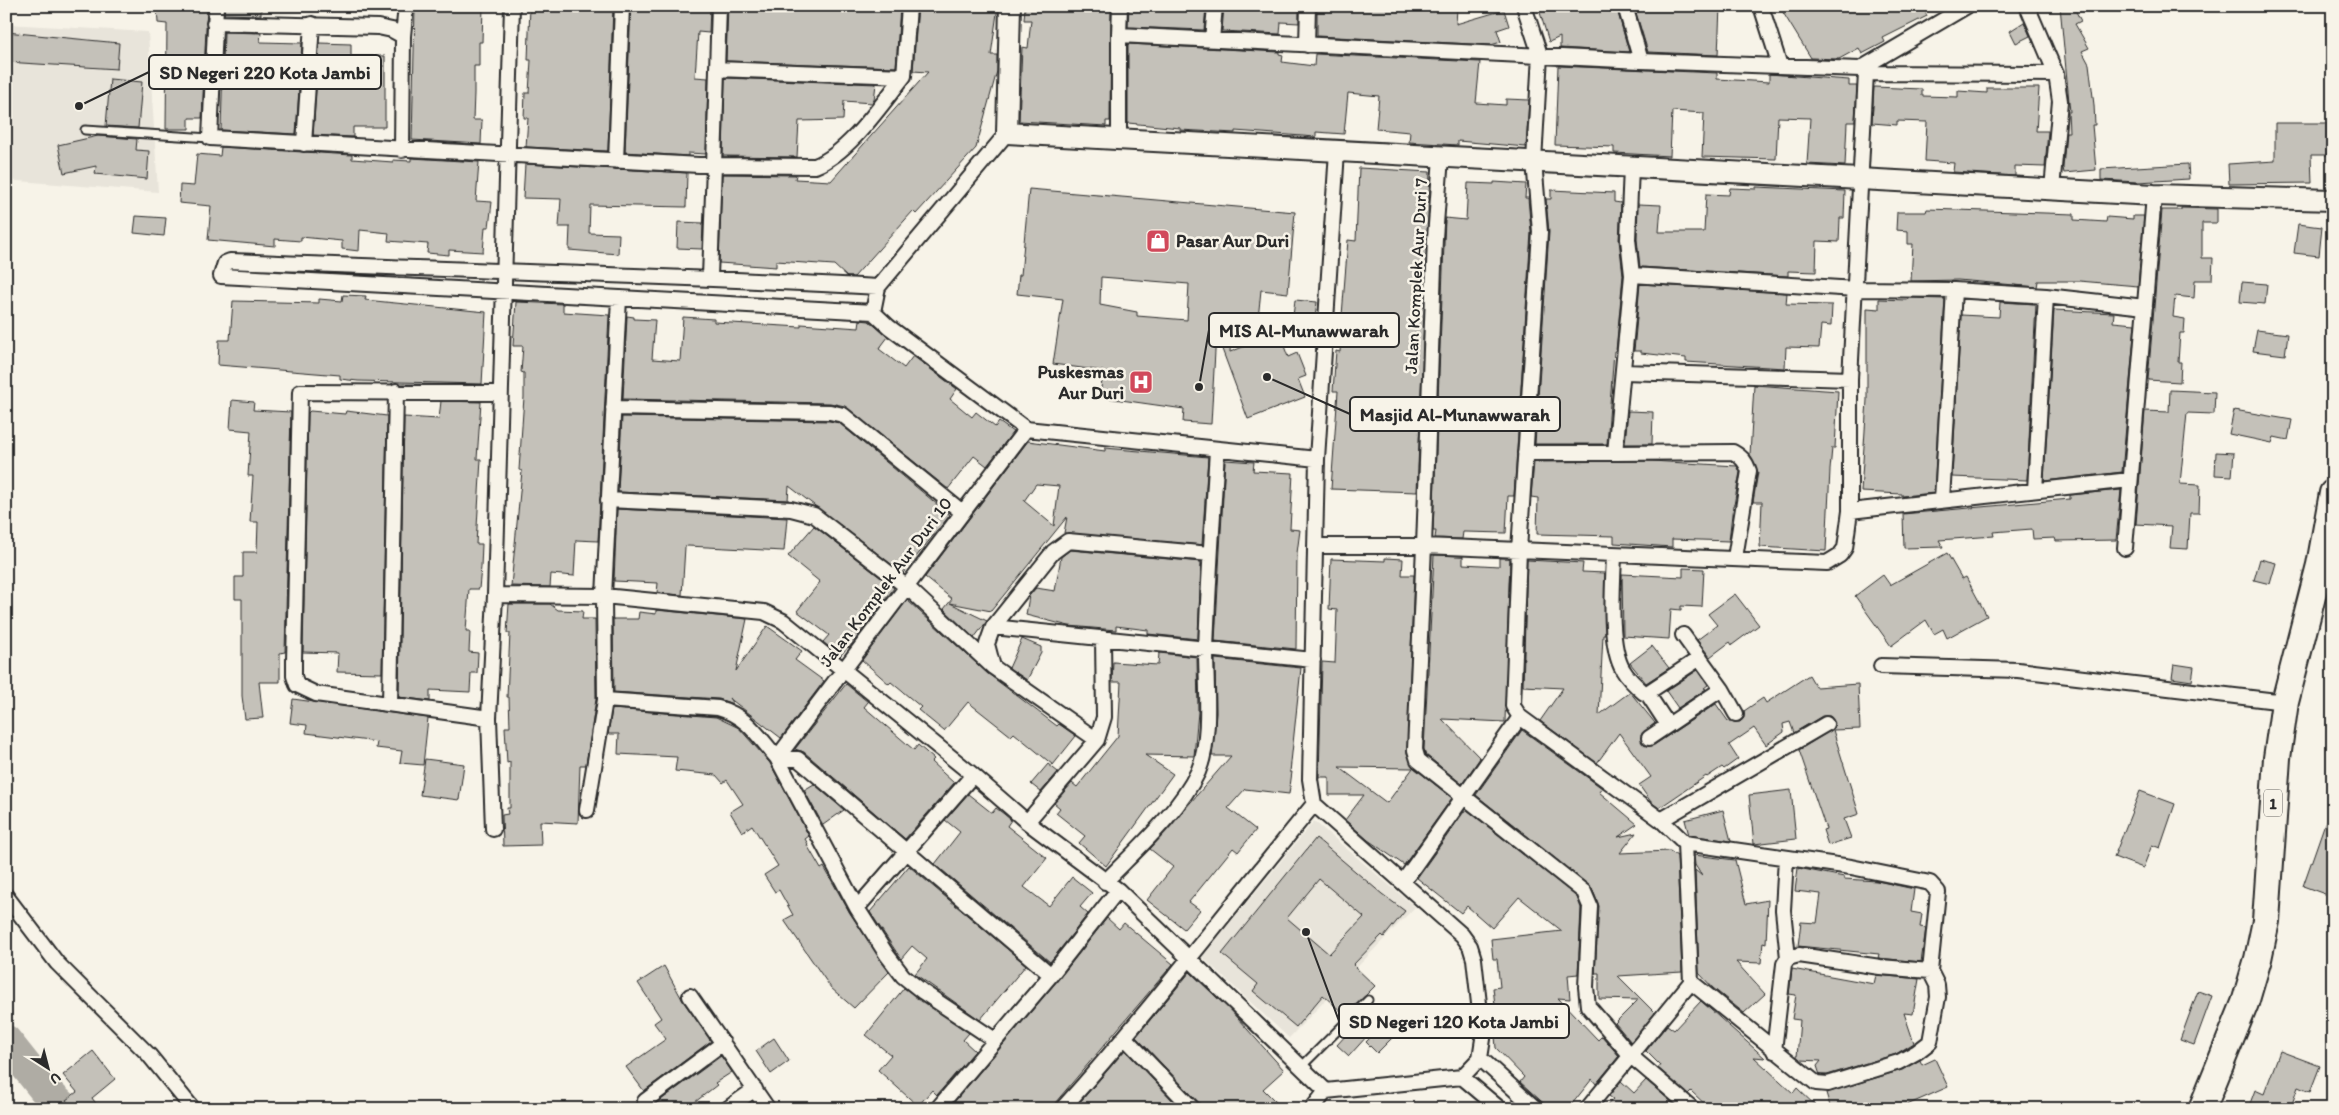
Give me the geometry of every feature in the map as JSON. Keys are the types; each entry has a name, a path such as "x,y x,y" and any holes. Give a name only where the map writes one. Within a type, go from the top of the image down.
{"highway":[{"name":"1","path":"2202,1109 2245,1003 2258,959 2266,921 2276,766 2285,702 2320,565 2333,493"}],"street":[{"path":"216,6 210,138 616,161 714,165 815,166 825,162 866,124 904,76 909,6"},
{"path":"402,150 403,36 406,6"},
{"path":"494,829 489,718 495,595 512,6"},
{"path":"616,161 622,6"},
{"path":"710,278 719,6"},
{"path":"873,312 878,287 1007,133 1010,6"},
{"path":"1119,139 1120,6"},
{"path":"1212,40 1214,6"},
{"path":"1307,45 1308,6"},
{"path":"1524,6 1540,55 1534,162 1540,232 1519,550 1513,706 1520,717 1661,820 1686,843 1851,867 1930,883 1935,886 1938,900 1930,970 1937,985 1938,997 1930,1042 1899,1062 1828,1084 1816,1082 1774,1051 1691,982"},
{"path":"1625,6 1641,61"},
{"path":"1761,6 1780,66"},
{"path":"1863,71 1967,6"},
{"path":"2027,6 2056,74 2060,101 2052,189"},
{"path":"214,23 312,24 386,28 403,36"},
{"path":"304,144 312,24"},
{"path":"1119,35 1863,71 2056,74"},
{"path":"717,69 904,76"},
{"path":"1315,546 1424,546 1614,556 1734,558 1827,563 1840,556 1845,548 1850,511 1850,379 1861,179 1863,71"},
{"path":"1007,133 2154,195 2333,200"},
{"path":"1312,1109 1326,1091 1462,1077 1480,1058 1483,1039 1474,959 1470,946 1462,935 1314,804 1310,779 1317,459 1337,151"},
{"name":"Jalan Komplek Aur Duri 7","path":"1441,156 1435,238 1416,755 1420,764 1584,892 1589,900 1590,913 1586,987 1588,1006 1632,1057 1693,1109"},
{"path":"1615,453 1632,275 1628,239 1632,167"},
{"path":"2124,548 2154,195"},
{"path":"878,287 710,278 504,273 230,261 225,263 221,276 873,312 889,327 1026,429 1317,459"},
{"path":"586,274 586,296"},
{"path":"1632,275 1856,289 1954,290 2046,296 2145,307"},
{"path":"1942,500 1954,290"},
{"path":"2035,490 2046,296"},
{"path":"587,810 605,700 604,596 619,298"},
{"path":"1623,372 1850,379"},
{"path":"390,704 396,391"},
{"path":"489,718 316,694 303,690 294,681 300,392 500,393"},
{"path":"613,408 830,412 843,416 962,512"},
{"name":"Jalan Komplek Aur Duri 10","path":"777,758 1026,429"},
{"path":"1106,882 1177,805 1198,771 1204,746 1210,554 1218,450"},
{"path":"1525,453 1734,452 1740,456 1749,471 1734,558"},
{"path":"1850,511 2130,480"},
{"path":"608,500 804,511 814,515 907,587 993,667 1097,740"},
{"path":"993,667 987,644 993,627 1053,552 1068,541 1210,554"},
{"path":"1614,556 1612,613 1622,670 1644,693 1647,693 1668,725"},
{"path":"495,595 604,596 764,612 796,631 973,775 1027,822 1118,890 1326,1091"},
{"path":"993,627 1313,660"},
{"path":"1683,635 1722,689 1736,714"},
{"path":"1027,822 1097,740 1104,717 1103,638"},
{"path":"1647,693 1700,658"},
{"path":"1880,666 2018,670 2285,702"},
{"path":"1650,738 1722,689"},
{"path":"605,700 718,708 733,712 746,722 777,758 857,908 887,956 903,976 994,1040"},
{"path":"1403,882 1520,717"},
{"path":"1661,820 1826,724"},
{"path":"777,758 798,759 1051,974"},
{"path":"857,908 908,852 973,775"},
{"path":"1062,1109 1125,1038 1188,957 1314,804"},
{"path":"1587,1109 1632,1057 1691,982 1686,843"},
{"path":"1786,858 1783,910 1788,958"},
{"path":"936,1109 1051,974 1118,890"},
{"path":"6,896 56,963 149,1055 193,1109"},
{"path":"1774,1051 1784,964 1788,958 1798,955 1880,967 1930,970"},
{"path":"690,996 768,1109"},
{"path":"1125,1038 1193,1109"},
{"path":"645,1101 723,1043"},
{"path":"1480,1058 1536,1109"},
{"path":"1462,1077 1500,1109"},
{"path":"727,1109 755,1089"}],"lane":[{"path":"85,130 210,138"},
{"path":"1301,1067 1368,1000"}],"shaded area":[{"path":"6,24 148,32 158,192 6,180"},
{"path":"1314,821 1415,907 1289,1038 1202,957"}],"building":[{"path":"157,6 207,6 202,118 189,118 189,129 166,129 167,24 158,23"},
{"path":"225,6 261,6 261,15 224,14"},
{"path":"483,6 482,42 479,42 479,66 474,66 473,120 482,120 481,144 412,140 415,7"},
{"path":"530,6 613,6 608,151 526,147 528,118 524,118 525,93 529,93 531,60 528,60"},
{"path":"631,6 710,6 709,33 698,32 695,77 708,78 706,154 688,153 688,156 625,152"},
{"path":"728,6 900,6 896,67 726,61"},
{"path":"918,6 998,6 991,55 997,55 997,71 976,148 916,214 913,211 854,277 847,277 834,265 776,261 776,267 719,263 722,174 796,175 795,179 831,181 928,72 913,71"},
{"path":"1025,6 1111,6 1110,121 1106,121 1106,126 1019,121 1022,47 1028,48 1031,20 1024,20"},
{"path":"1129,6 1206,6 1204,30 1128,27"},
{"path":"1224,6 1299,6 1299,23 1281,22 1280,34 1222,31"},
{"path":"1317,6 1457,8 1456,24 1504,10 1509,26 1497,30 1501,42 1491,45 1317,36"},
{"path":"1538,6 1616,6 1629,52 1560,48 1560,37 1549,42"},
{"path":"1634,6 1720,6 1718,55 1648,52"},
{"path":"1779,6 1922,6 1927,16 1883,38 1885,42 1862,54 1859,48 1839,59 1811,58"},
{"path":"2060,6 2073,6 2081,21 2075,24 2089,48 2082,51 2089,64 2094,105 2095,125 2092,125 2096,170 2064,173 2066,132 2069,132 2068,112 2070,112"},
{"path":"2024,22 2030,36 2016,43 2010,31"},
{"path":"6,32 119,43 117,69 6,62"},
{"path":"224,32 261,33 260,42 302,43 296,134 221,130"},
{"path":"319,43 351,44 351,56 385,56 385,127 353,127 353,137 313,135"},
{"path":"1128,44 1279,52 1279,54 1283,55 1282,62 1314,66 1315,54 1480,62 1476,103 1506,105 1506,99 1529,100 1526,147 1458,141 1458,145 1409,142 1410,132 1376,129 1379,96 1348,93 1344,134 1316,132 1316,137 1235,131 1235,133 1180,130 1180,128 1128,123"},
{"path":"1558,66 1717,73 1717,79 1769,82 1769,74 1849,80 1849,86 1857,86 1855,122 1847,122 1845,166 1807,164 1810,118 1778,117 1776,159 1702,157 1704,113 1672,111 1670,156 1614,153 1614,147 1555,145"},
{"path":"725,78 876,84 872,103 844,101 843,120 799,121 797,157 723,156"},
{"path":"110,79 142,82 138,128 106,126"},
{"path":"1874,87 1922,89 1922,96 1958,97 1958,91 1987,93 1987,88 2039,88 2036,131 2048,131 2045,167 2015,166 2015,176 1953,172 1954,163 1925,161 1927,122 1897,121 1897,125 1872,123"},
{"path":"2275,123 2327,123 2327,155 2311,155 2312,183 2229,184 2228,164 2275,161"},
{"path":"98,136 137,139 136,150 149,151 147,179 95,174 96,166 64,173 58,145"},
{"path":"221,147 352,155 352,159 393,162 393,160 411,161 411,158 479,162 476,201 492,202 489,227 485,227 483,252 449,250 449,255 427,253 428,244 388,241 389,233 360,230 359,251 342,249 342,241 301,237 301,241 275,239 275,246 208,240 211,206 179,203 180,185 194,186 197,154 220,156"},
{"path":"525,164 687,173 686,207 590,205 589,233 619,234 618,254 569,250 570,227 559,227 561,199 523,198"},
{"path":"2188,164 2189,179 2138,182 2101,180 2101,169"},
{"path":"1359,168 1430,172 1417,492 1331,489 1338,391 1333,391 1336,351 1340,352 1341,335 1356,329 1341,328 1348,240 1356,241"},
{"path":"1494,182 1526,184 1525,198 1528,198 1531,232 1514,496 1508,496 1506,533 1463,532 1462,539 1435,538 1436,531 1433,531 1445,218 1466,220 1468,183 1494,184"},
{"path":"1756,187 1845,191 1844,218 1840,218 1839,242 1817,241 1816,272 1788,271 1788,276 1640,267 1637,239 1638,204 1661,205 1659,232 1704,232 1706,194 1729,195 1730,188 1756,189"},
{"path":"1029,189 1295,212 1288,293 1261,290 1258,319 1232,315 1230,352 1274,335 1280,335 1288,357 1297,353 1306,376 1298,379 1305,397 1248,419 1216,333 1211,424 1183,422 1184,409 1100,397 1103,371 1053,364 1063,299 1017,294 1019,275 1021,275","holes":["1101,277 1189,284 1187,320 1137,316 1137,312 1100,305"]},
{"path":"1551,190 1614,193 1614,202 1621,203 1619,240 1623,275 1616,351 1614,351 1607,444 1535,444 1549,232 1546,199 1551,199"},
{"path":"2181,208 2217,209 2217,223 2202,223 2202,258 2213,258 2212,280 2195,280 2194,298 2175,296 2173,317 2185,319 2184,333 2180,333 2178,362 2181,362 2180,382 2148,380 2162,210 2181,210"},
{"path":"1927,209 2074,214 2074,220 2106,222 2107,217 2133,219 2133,216 2144,216 2138,286 2079,281 2038,281 2037,287 1958,280 1911,281 1913,244 1908,244 1908,231 1896,230 1897,212 1926,212"},
{"path":"136,216 166,218 164,236 134,233"},
{"path":"678,222 703,223 702,249 677,248"},
{"path":"2298,224 2322,227 2319,256 2294,253"},
{"path":"2242,282 2267,284 2265,304 2240,302"},
{"path":"1640,284 1787,293 1786,304 1832,305 1831,326 1821,325 1819,348 1786,347 1785,368 1686,362 1686,358 1641,353 1641,351 1634,351"},
{"path":"343,295 366,296 365,300 486,312 482,384 358,381 340,379 340,375 218,365 219,340 230,340 233,301 319,303 319,299 342,301"},
{"path":"1910,298 1945,299 1934,493 1902,496 1902,494 1861,492 1867,400 1867,308 1879,309 1879,299 1906,300"},
{"path":"1295,300 1317,302 1314,326 1292,324"},
{"path":"516,302 563,304 563,312 609,315 598,541 576,540 574,576 551,574 550,587 511,586 522,471 519,470 524,397 524,373 521,372 523,346 513,346"},
{"path":"2000,302 2036,304 2027,480 1952,477 1961,315 1999,317"},
{"path":"2054,310 2114,313 2113,322 2135,324 2122,472 2044,481"},
{"path":"627,316 634,317 634,319 655,320 652,359 680,361 683,317 714,319 714,322 801,327 801,324 859,328 860,320 869,321 888,337 879,349 904,368 913,356 957,389 950,399 972,417 976,412 995,427 999,422 1013,432 987,466 974,456 948,489 845,406 830,403 623,399"},
{"path":"2257,330 2288,334 2285,355 2253,351"},
{"path":"1754,385 1838,391 1835,448 1832,448 1830,470 1826,551 1760,547 1762,502 1753,502 1758,472 1750,455"},
{"path":"2170,390 2215,392 2214,414 2187,413 2180,484 2200,485 2199,513 2190,513 2188,549 2170,548 2172,526 2136,524 2145,411 2169,412"},
{"path":"232,400 254,402 253,410 291,412 285,652 280,653 280,682 259,682 263,718 245,719 242,696 242,599 235,599 235,577 243,577 243,552 257,552 258,522 250,522 253,476 248,476 251,431 230,429"},
{"path":"441,401 481,402 477,459 481,459 476,544 482,544 479,589 469,589 466,631 470,631 469,652 478,653 477,673 471,673 470,692 430,690 430,701 399,697 404,417 439,419"},
{"path":"2234,410 2292,420 2288,440 2274,437 2272,443 2229,434"},
{"path":"310,411 345,414 346,411 387,416 382,673 337,672 338,653 303,652 308,413"},
{"path":"1628,411 1653,412 1652,444 1625,444"},
{"path":"622,417 829,421 839,423 950,515 903,573 789,486 788,500 618,492"},
{"path":"1028,441 1105,451 1105,448 1208,457 1202,545 1064,533 1067,517 991,611 950,603 987,621 974,638 944,609 952,599 925,577","holes":["1036,484 1059,486 1054,526 1024,501"]},
{"path":"2216,452 2234,453 2232,476 2215,475"},
{"path":"1225,460 1254,462 1253,471 1293,473 1290,529 1300,530 1297,553 1296,649 1215,641"},
{"path":"1651,461 1737,466 1740,472 1733,505 1729,541 1672,539 1672,547 1614,543 1614,536 1537,534 1538,498 1531,497 1534,462"},
{"path":"2121,490 2116,540 2056,541 2055,538 2033,539 2032,529 1993,532 1994,536 1939,540 1943,547 1904,548 1903,514 2070,499 2070,495"},
{"path":"617,509 787,518 784,551 688,546 685,547 682,595 657,593 658,583 614,581"},
{"path":"814,526 894,588 849,648 840,656 823,642 829,635 797,611 820,582 788,556"},
{"path":"1070,550 1201,562 1198,639 1148,634 1148,630 1116,626 1116,630 1069,626 1026,615 1029,596 1036,588 1055,591 1061,557"},
{"path":"1947,553 1962,579 1966,577 1987,616 1947,638 1943,629 1934,634 1926,620 1891,646 1855,596 1883,575 1890,585"},
{"path":"1434,555 1463,556 1463,564 1499,566 1499,558 1510,558 1505,722 1442,719 1480,758 1462,784 1426,755 1424,749"},
{"path":"1385,558 1403,559 1402,575 1414,575 1407,753 1413,767 1452,798 1404,865 1368,840 1345,820 1364,795 1329,795 1329,777 1319,777 1322,662 1335,663 1337,610 1329,609 1331,559 1385,561","holes":["1339,767 1413,768 1387,803"]},
{"path":"2260,559 2276,563 2270,584 2254,580"},
{"path":"1527,560 1583,563 1582,572 1605,573 1605,635 1603,635 1599,715 1630,692 1655,723 1641,735 1642,742 1646,746 1654,745 1716,704 1728,721 1740,722 1744,718 1744,711 1763,698 1766,703 1809,675 1816,687 1858,684 1860,729 1833,730 1859,814 1844,819 1851,838 1828,845 1823,830 1826,829 1799,750 1833,729 1835,723 1830,716 1822,716 1794,733 1790,722 1783,724 1784,732 1766,745 1754,728 1729,745 1738,759 1724,769 1722,767 1706,776 1659,808 1651,802 1639,785 1651,777 1619,733 1597,763 1540,721 1563,688 1523,686"},
{"path":"1683,568 1704,569 1702,607 1681,606 1681,610 1671,609 1669,639 1623,636 1622,574 1683,577"},
{"path":"1735,594 1759,625 1732,645 1730,642 1710,657 1697,640 1717,625 1708,614"},
{"path":"907,600 987,673 1057,726 1059,724 1076,736 1053,765 1014,733 1011,736 968,702 944,731 918,710 921,707 891,682 889,684 862,660"},
{"path":"509,604 550,604 558,610 583,611 582,619 595,619 596,699 586,765 580,765 578,823 540,821 541,845 503,846 502,815 508,814 507,808 510,808 510,762 507,763 505,727 510,727 509,697 507,697 510,633 507,633"},
{"path":"656,610 747,619 736,671 767,626 802,651 795,660 824,681 781,738 729,698 733,704 719,699 614,692 613,619 638,619 639,612 656,614"},
{"path":"1022,639 1041,647 1041,653 1027,680 1009,668"},
{"path":"1652,646 1669,668 1646,683 1630,663"},
{"path":"1159,653 1197,657 1198,712 1194,756 1145,755 1173,774 1106,866 1079,843 1085,836 1056,813 1060,808 1054,803 1072,783 1077,787 1118,736 1121,682 1112,682 1113,662 1158,665"},
{"path":"1215,659 1301,668 1290,772 1292,772 1289,794 1245,789 1228,808 1256,830 1238,852 1233,848 1189,902 1200,910 1184,929 1147,900 1173,867 1150,849 1231,756 1212,756 1216,713"},
{"path":"2174,664 2194,667 2192,681 2172,678"},
{"path":"1698,670 1708,685 1704,688 1706,689 1678,708 1666,691"},
{"path":"846,684 868,702 864,707 914,750 918,745 934,759 931,762 954,783 905,839 804,752 795,749"},
{"path":"293,699 428,718 423,765 400,763 402,751 376,748 377,742 306,733 307,725 290,723"},
{"path":"612,709 716,717 739,728 770,763 809,836 805,839 807,845 821,869 824,867 850,913 889,972 854,1008 831,988 784,920 793,915 779,890 775,892 764,875 778,866 752,825 742,832 730,812 743,804 727,780 723,783 716,775 675,771 677,757 618,754 619,734 608,734"},
{"path":"1522,730 1602,788 1599,792 1637,824 1618,837 1636,833 1620,853 1670,851 1677,856 1682,972 1618,976 1655,1013 1631,1042 1615,1023 1638,1000 1599,999 1599,973 1595,973 1599,906 1592,888 1476,795"},
{"path":"425,759 464,764 459,800 420,795"},
{"path":"1048,764 1058,772 1041,792 1031,784"},
{"path":"814,784 844,810 823,825 804,790"},
{"path":"1791,790 1796,839 1754,844 1749,795"},
{"path":"2140,791 2175,804 2160,848 2152,845 2143,868 2114,857"},
{"path":"968,794 992,813 996,808 1004,814 1011,820 1007,826 1047,858 1024,887 1049,906 1072,877 1092,893 1080,907 1088,914 1050,962 935,864 960,832 945,820"},
{"path":"2331,806 2333,806 2333,897 2303,886"},
{"path":"1466,809 1577,897 1581,908 1578,974 1568,975 1570,999 1558,998 1598,1040 1602,1036 1619,1056 1596,1084 1592,1079 1568,1109 1550,1109 1520,1082 1524,1077 1496,1048 1493,1013 1496,1013 1493,988 1500,987 1497,959 1493,959 1491,939 1562,931 1519,897 1492,928 1467,906 1461,913 1417,878"},
{"path":"1723,810 1731,841 1689,835 1685,820"},
{"path":"1316,838 1405,911 1384,937 1382,935 1353,965 1375,986 1345,1015 1323,995 1296,1027 1253,991 1258,984 1222,954","holes":["1319,879 1364,917 1329,954 1287,918"]},
{"path":"1694,855 1735,860 1746,904 1768,900 1766,943 1763,942 1761,963 1736,962 1765,994 1744,1013 1713,988 1699,973 1695,870 1702,876 1695,865"},
{"path":"909,866 1026,965 980,1020 915,974 927,959 912,946 901,959 870,912"},
{"path":"1798,868 1844,877 1844,879 1877,881 1914,889 1911,912 1922,914 1920,927 1926,928 1921,962 1878,958 1879,954 1798,946 1801,922 1817,923 1821,894 1795,891"},
{"path":"1107,918 1119,929 1124,923 1173,964 1055,1103 1053,1109 952,1109 950,1107 1058,980"},
{"path":"664,966 683,1001 711,1041 644,1091 626,1067 666,1039 654,1023 661,1018 638,983"},
{"path":"1792,969 1874,984 1876,975 1919,979 1913,1014 1904,1013 1914,1043 1896,1054 1827,1075 1820,1075 1817,1066 1821,1061 1801,1060 1797,1057 1800,1020 1792,1019 1796,995 1789,994"},
{"path":"1190,972 1229,1009 1284,1070 1263,1089 1283,1109 1205,1109 1136,1037"},
{"path":"904,988 969,1033 963,1040 975,1051 937,1095 932,1090 918,1106 878,1070 891,1055 866,1035"},
{"path":"2198,991 2212,996 2194,1045 2180,1040"},
{"path":"1701,1001 1765,1058 1754,1057 1793,1093 1797,1088 1819,1109 1710,1109 1691,1091 1688,1094 1658,1068 1660,1065 1646,1051 1667,1025 1674,1030"},
{"path":"1399,1008 1411,1019 1377,1053 1366,1042"},
{"path":"1356,1024 1368,1035 1349,1056 1337,1045"},
{"path":"774,1038 789,1061 771,1074 756,1051"},
{"path":"1125,1050 1176,1104 1172,1109 1074,1109"},
{"path":"93,1051 115,1079 92,1098 100,1109 73,1109 66,1100 77,1092 63,1075"},
{"path":"2280,1051 2320,1066 2310,1092 2298,1087 2292,1104 2301,1107 2301,1109 2248,1109 2255,1090 2264,1094"},
{"path":"721,1056 732,1072 715,1083 717,1085 686,1109 656,1109 654,1105"},
{"path":"1935,1059 1948,1087 1898,1109 1831,1109 1826,1093 1902,1070 1920,1060 1922,1065"},
{"path":"1646,1080 1677,1107 1675,1109 1604,1109 1613,1099 1609,1096 1621,1081 1634,1093"}],"waterway":[{"path":"6,1041 45,1090 65,1109"}],"place":[{"name":"SD Negeri 220 Kota Jambi","path":"79,106"},
{"name":"Pasar Aur Duri","path":"1158,241"},
{"name":"Masjid Al-Munawwarah","path":"1267,377"},
{"name":"Puskesmas Aur Duri","path":"1141,382"},
{"name":"MIS Al-Munawwarah","path":"1199,387"},
{"name":"SD Negeri 120 Kota Jambi","path":"1306,932"}]}
